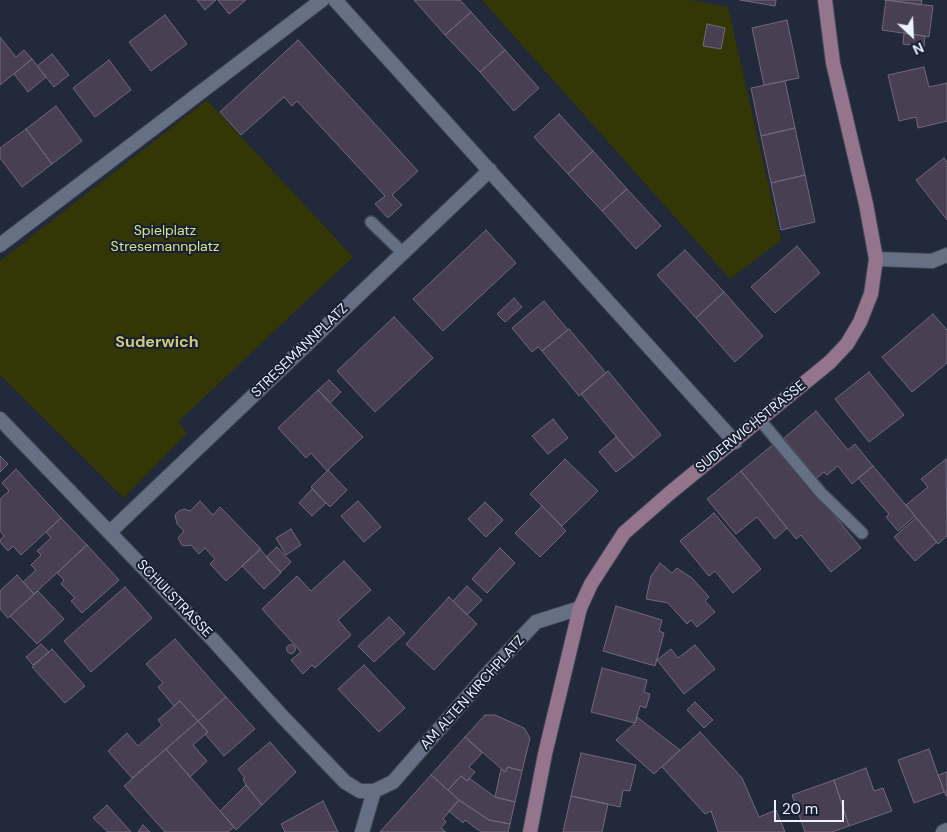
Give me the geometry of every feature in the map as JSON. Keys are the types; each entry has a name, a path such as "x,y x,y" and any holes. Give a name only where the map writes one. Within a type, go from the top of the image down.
{"main road":[{"name":"SUDERWICHSTRASSE","path":"530,832 545,754 580,608 591,584 624,533 671,492 735,442 830,362 847,344 860,322 871,294 876,259 866,204 833,63 825,0"}],"street":[{"path":"0,244 322,0"},
{"path":"335,0 735,442"},
{"name":"STRESEMANNPLATZ","path":"110,532 490,170"},
{"path":"876,259 932,261 947,255"},
{"name":"SCHULSTRASSE","path":"0,419 110,532 346,782 360,791 374,791"},
{"name":"AM ALTEN KIRCHPLATZ","path":"374,791 393,782 488,673 536,622 580,608"},
{"path":"362,832 374,791"},
{"path":"943,832 947,830"}],"lane":[{"path":"371,222 403,253"},
{"path":"760,420 821,493 862,533"}],"green space":[{"path":"482,0 691,0 728,7 781,240 730,279"},
{"name":"Spielplatz Stresemannplatz","path":"207,100 353,257 178,422 187,433 124,498 0,375 0,261"}],"building":[{"path":"197,0 216,0 205,10"},
{"path":"218,0 246,0 229,14"},
{"path":"414,0 460,0 471,12 445,35"},
{"path":"740,0 776,0 775,6"},
{"path":"885,0 922,0 921,5"},
{"path":"886,0 933,6 929,37 882,30"},
{"path":"471,12 505,50 480,72 445,35"},
{"path":"165,15 187,44 151,71 129,42"},
{"path":"787,20 799,78 764,85 752,28"},
{"path":"707,24 725,28 721,49 703,46"},
{"path":"904,33 925,36 924,47 903,44"},
{"path":"0,37 16,57 24,50 32,59 0,85"},
{"path":"298,40 418,171 392,195 402,205 388,218 375,204 385,196 297,101 292,106 284,97 241,135 220,112"},
{"path":"505,50 539,88 514,111 480,72"},
{"path":"52,54 69,75 54,87 37,66"},
{"path":"32,59 46,77 28,92 14,74"},
{"path":"109,60 131,90 95,117 73,88"},
{"path":"924,67 929,87 947,83 947,121 918,128 916,117 899,121 888,75"},
{"path":"785,81 795,128 761,136 751,88"},
{"path":"56,106 82,141 52,164 26,129"},
{"path":"559,114 593,151 568,174 534,137"},
{"path":"795,128 805,175 771,183 761,136"},
{"path":"26,129 52,164 22,187 0,158 0,148"},
{"path":"593,151 627,189 602,211 568,174"},
{"path":"944,158 947,162 947,220 916,180"},
{"path":"805,175 815,222 781,230 771,183"},
{"path":"627,189 661,226 636,249 602,211"},
{"path":"486,230 516,263 443,331 413,299"},
{"path":"797,246 820,273 775,313 751,287"},
{"path":"685,250 724,292 696,318 657,275"},
{"path":"724,292 763,336 735,362 696,318"},
{"path":"514,298 522,307 505,322 497,314"},
{"path":"544,301 568,330 542,351 538,347 532,352 512,328"},
{"path":"933,314 947,330 947,363 912,392 882,357"},
{"path":"394,317 433,358 375,412 337,371"},
{"path":"569,329 606,373 579,396 542,351"},
{"path":"608,371 661,435 634,458 581,394"},
{"path":"869,372 904,415 869,442 835,399"},
{"path":"329,380 341,392 330,403 318,390"},
{"path":"318,390 363,437 327,471 311,453 306,458 278,428"},
{"path":"816,411 848,450 855,444 873,466 852,484 838,466 827,475 824,472 817,478 784,438"},
{"path":"553,419 568,438 548,454 532,436"},
{"path":"616,437 634,458 616,472 599,452"},
{"path":"775,443 861,548 831,572 801,535 796,539 741,471"},
{"path":"0,456 8,464 0,472"},
{"path":"565,459 598,491 562,526 530,494"},
{"path":"946,459 947,536 938,544 906,505 928,487 921,479"},
{"path":"873,466 915,516 898,531 886,517 889,514 858,478"},
{"path":"16,469 61,518 21,555 13,546 8,551 0,542 4,536 0,531 0,499 9,491 2,483"},
{"path":"328,470 347,490 330,507 311,487"},
{"path":"741,471 787,528 775,539 757,517 736,534 707,499"},
{"path":"312,489 326,503 312,516 299,503"},
{"path":"200,501 213,515 220,507 261,549 226,581 210,564 215,559 205,548 199,554 191,545 182,545 178,538 184,531 177,524 175,515 184,509 190,511"},
{"path":"358,501 381,527 364,542 341,516"},
{"path":"485,502 503,520 486,537 468,519"},
{"path":"542,506 566,531 540,557 515,533"},
{"path":"714,513 761,569 733,593 715,571 709,576 680,541"},
{"path":"61,518 87,545 34,594 23,582 36,570 31,565 41,555 37,551 51,538 46,532"},
{"path":"916,518 937,542 915,561 894,537"},
{"path":"291,529 301,545 286,555 276,538"},
{"path":"87,545 119,580 82,613 71,601 75,598 61,584 64,580 57,573"},
{"path":"277,547 291,562 281,572 266,557"},
{"path":"500,548 515,563 487,593 472,579"},
{"path":"260,549 281,573 264,589 242,566"},
{"path":"344,561 371,590 338,620 351,635 315,668 312,665 303,674 291,660 301,652 262,609 297,576 311,591"},
{"path":"660,563 672,573 677,568 692,578 709,597 705,601 715,612 697,627 691,620 687,624 668,603 646,599 651,576"},
{"path":"17,575 34,594 8,618 0,609 0,591"},
{"path":"467,586 482,600 467,615 453,601"},
{"path":"125,587 152,618 91,672 64,641"},
{"path":"38,591 64,619 37,644 10,616"},
{"path":"449,597 477,624 434,670 406,644"},
{"path":"616,606 662,620 659,631 664,633 655,666 603,651"},
{"path":"389,617 405,633 374,662 358,646"},
{"path":"175,639 226,697 198,721 180,701 174,706 158,687 163,683 146,664"},
{"path":"41,644 49,652 33,665 26,657"},
{"path":"291,644 296,649 291,654 286,649"},
{"path":"695,645 715,669 684,694 657,660 671,649 678,658"},
{"path":"52,649 85,686 65,703 32,667"},
{"path":"364,665 405,708 379,732 338,689"},
{"path":"602,668 647,680 644,692 650,694 646,708 640,706 635,723 591,712"},
{"path":"226,697 255,729 224,756 205,734 208,732 198,721"},
{"path":"180,701 198,721 132,778 108,751 127,733 138,746 162,725 158,720"},
{"path":"695,702 713,720 704,728 687,710"},
{"path":"485,715 495,715 524,728 530,738 522,771 508,767 505,772 465,737"},
{"path":"637,717 680,750 654,774 616,740 635,723"},
{"path":"198,721 208,732 193,745 207,761 190,777 166,749"},
{"path":"700,732 742,778 759,817 776,810 785,832 718,832 711,811 705,814 662,767"},
{"path":"465,737 482,753 469,767 475,772 467,781 461,776 448,790 431,775"},
{"path":"270,742 296,772 262,805 246,785 243,779 245,778 238,769"},
{"path":"166,749 234,827 228,832 165,832 124,786"},
{"path":"929,749 944,792 914,803 898,760"},
{"path":"581,753 636,765 630,791 623,790 620,807 571,796"},
{"path":"508,767 522,771 515,802 495,797 501,769 505,772"},
{"path":"866,768 874,791 883,788 892,811 849,826 834,780"},
{"path":"947,772 947,796 946,796 938,775"},
{"path":"431,775 459,800 443,819 446,822 441,828 446,832 380,832"},
{"path":"461,776 467,781 469,778 495,797 515,802 510,824 489,820 459,800 448,790"},
{"path":"834,780 849,826 832,832 805,832 792,795"},
{"path":"246,785 262,805 236,830 220,811"},
{"path":"571,796 608,804 602,832 563,832"},
{"path":"459,800 489,820 510,824 508,832 481,832 465,820 463,823 449,811"},
{"path":"323,801 338,832 285,832 281,824"},
{"path":"107,805 131,832 108,832 93,818"},
{"path":"143,825 150,832 138,832"}],"district":[{"name":"Suderwich","path":"157,343"}]}
